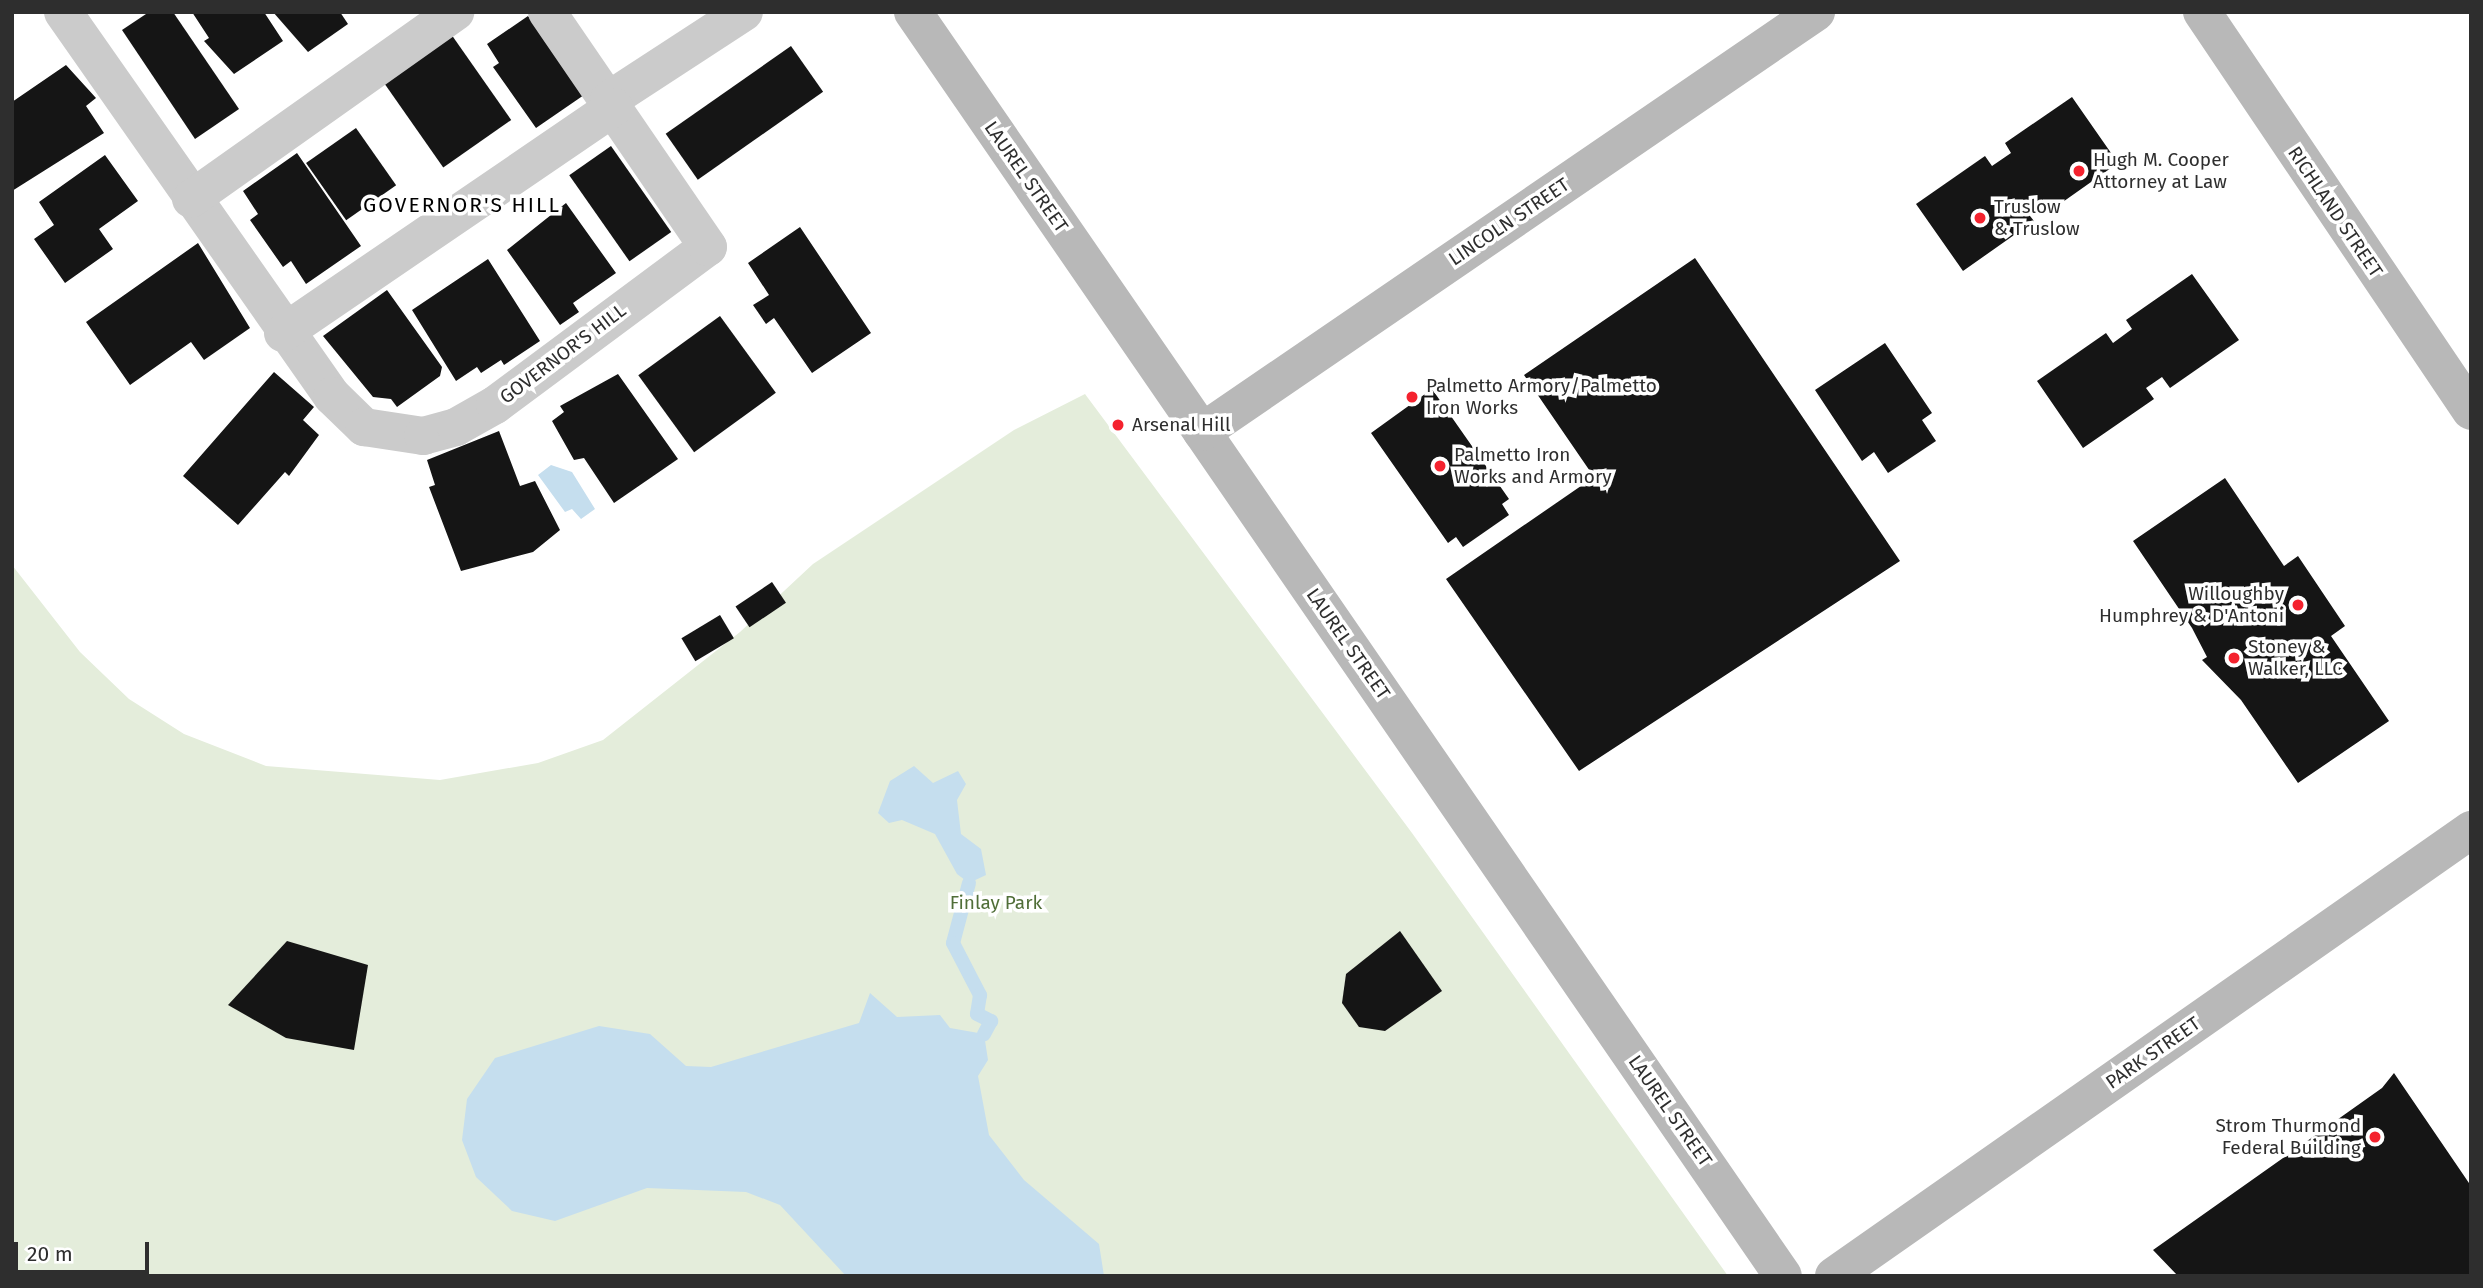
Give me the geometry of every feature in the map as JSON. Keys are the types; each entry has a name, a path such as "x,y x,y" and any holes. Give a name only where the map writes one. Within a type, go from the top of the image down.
{"street":[{"name":"GOVERNOR'S HILL","path":"62,12 283,333 364,427 423,436 456,427 495,405 708,247 547,12"},
{"path":"191,200 455,12"},
{"path":"283,333 744,12"},
{"name":"LAUREL STREET","path":"913,12 1783,1276"},
{"name":"LINCOLN STREET","path":"1202,432 1816,12"},
{"name":"RICHLAND STREET","path":"2202,12 2471,411"},
{"name":"PARK STREET","path":"1834,1276 2471,830"}],"green space":[{"name":"Finlay Park","path":"1085,394 1412,833 1728,1276 12,1276 12,565 80,652 129,699 184,734 266,766 440,780 538,763 603,740 740,632 813,564 1014,430"}],"water":[{"path":"551,465 572,472 595,509 581,519 572,509 565,512 538,475"},
{"path":"914,766 933,783 958,771 966,784 957,800 961,834 981,849 986,875 969,883 957,874 935,834 902,820 889,823 878,813 890,781"},
{"path":"870,993 897,1017 940,1015 950,1028 984,1034 988,1060 978,1076 989,1135 1024,1180 1099,1244 1104,1276 846,1276 780,1205 746,1192 647,1188 555,1221 512,1211 476,1177 462,1140 467,1099 495,1058 599,1026 650,1034 686,1066 711,1067 859,1023"}],"building":[{"path":"149,12 173,12 239,109 195,139 122,30"},
{"path":"192,12 264,12 283,41 234,74 204,41 209,38"},
{"path":"273,12 340,12 348,24 308,52"},
{"path":"528,16 584,95 536,128 493,67 499,63 487,44"},
{"path":"451,34 511,120 443,168 383,82"},
{"path":"791,46 823,92 698,180 666,134"},
{"path":"66,65 96,98 86,106 104,133 12,191 12,102"},
{"path":"2072,97 2118,163 2050,211 2041,200 2026,211 2034,221 1963,271 1916,204 1985,156 1992,166 2011,153 2005,143"},
{"path":"356,128 396,185 346,220 306,163"},
{"path":"611,146 671,232 629,261 569,175"},
{"path":"297,153 361,246 306,284 291,261 283,267 250,220 258,214 243,191"},
{"path":"105,155 138,201 99,229 113,249 65,283 34,239 54,225 39,202"},
{"path":"566,203 616,273 573,303 579,312 560,325 507,250"},
{"path":"800,227 871,333 812,373 774,318 766,324 753,305 769,295 748,263"},
{"path":"198,243 250,328 204,360 191,342 130,385 86,322"},
{"path":"1695,258 1900,561 1579,771 1446,579 1594,477 1524,375"},
{"path":"488,259 540,341 504,365 501,360 481,373 477,367 456,381 412,310"},
{"path":"2192,274 2239,340 2170,388 2162,377 2146,388 2154,399 2083,448 2037,381 2106,333 2113,343 2132,329 2126,320"},
{"path":"387,290 442,367 440,376 397,407 391,399 373,397 323,336"},
{"path":"720,316 776,393 694,452 638,375"},
{"path":"1885,343 1932,413 1922,420 1936,441 1888,473 1874,452 1862,461 1815,390"},
{"path":"274,372 314,407 303,420 319,435 289,476 285,472 238,525 183,476"},
{"path":"618,374 678,459 614,503 584,458 574,460 552,421 564,412 560,406"},
{"name":"Palmetto Iron Works and Armory","path":"1432,389 1509,499 1502,504 1509,515 1463,547 1456,537 1448,543 1371,433"},
{"path":"499,431 520,486 535,481 560,530 533,552 461,571 429,487 435,485 427,460"},
{"path":"2225,478 2284,566 2298,556 2345,626 2331,636 2389,721 2298,783 2241,700 2202,660 2207,657 2192,628 2133,541"},
{"path":"772,582 786,603 750,627 736,607"},
{"path":"720,615 734,638 695,661 681,638"},
{"path":"1400,931 1442,991 1385,1031 1359,1027 1342,1003 1346,974"},
{"path":"287,941 368,965 354,1050 286,1038 228,1005"},
{"name":"Strom Thurmond Federal Building","path":"2394,1073 2471,1186 2471,1276 2178,1276 2153,1250 2382,1088"}],"waterway":[{"path":"969,883 953,943 980,995 977,1014 991,1021 984,1034"}],"place":[{"name":"Hugh M. Cooper Attorney at Law","path":"2079,171"},
{"name":"Truslow & Truslow","path":"1980,218"},
{"name":"Palmetto Armory/Palmetto Iron Works","path":"1412,397"},
{"name":"Arsenal Hill","path":"1118,425"},
{"name":"Palmetto Iron Works and Armory","path":"1440,466"},
{"name":"Willoughby Humphrey & D'Antoni","path":"2298,605"},
{"name":"Stoney & Walker, LLC","path":"2234,658"},
{"name":"Strom Thurmond Federal Building","path":"2375,1137"}],"district":[{"name":"GOVERNOR'S HILL","path":"462,205"}]}
